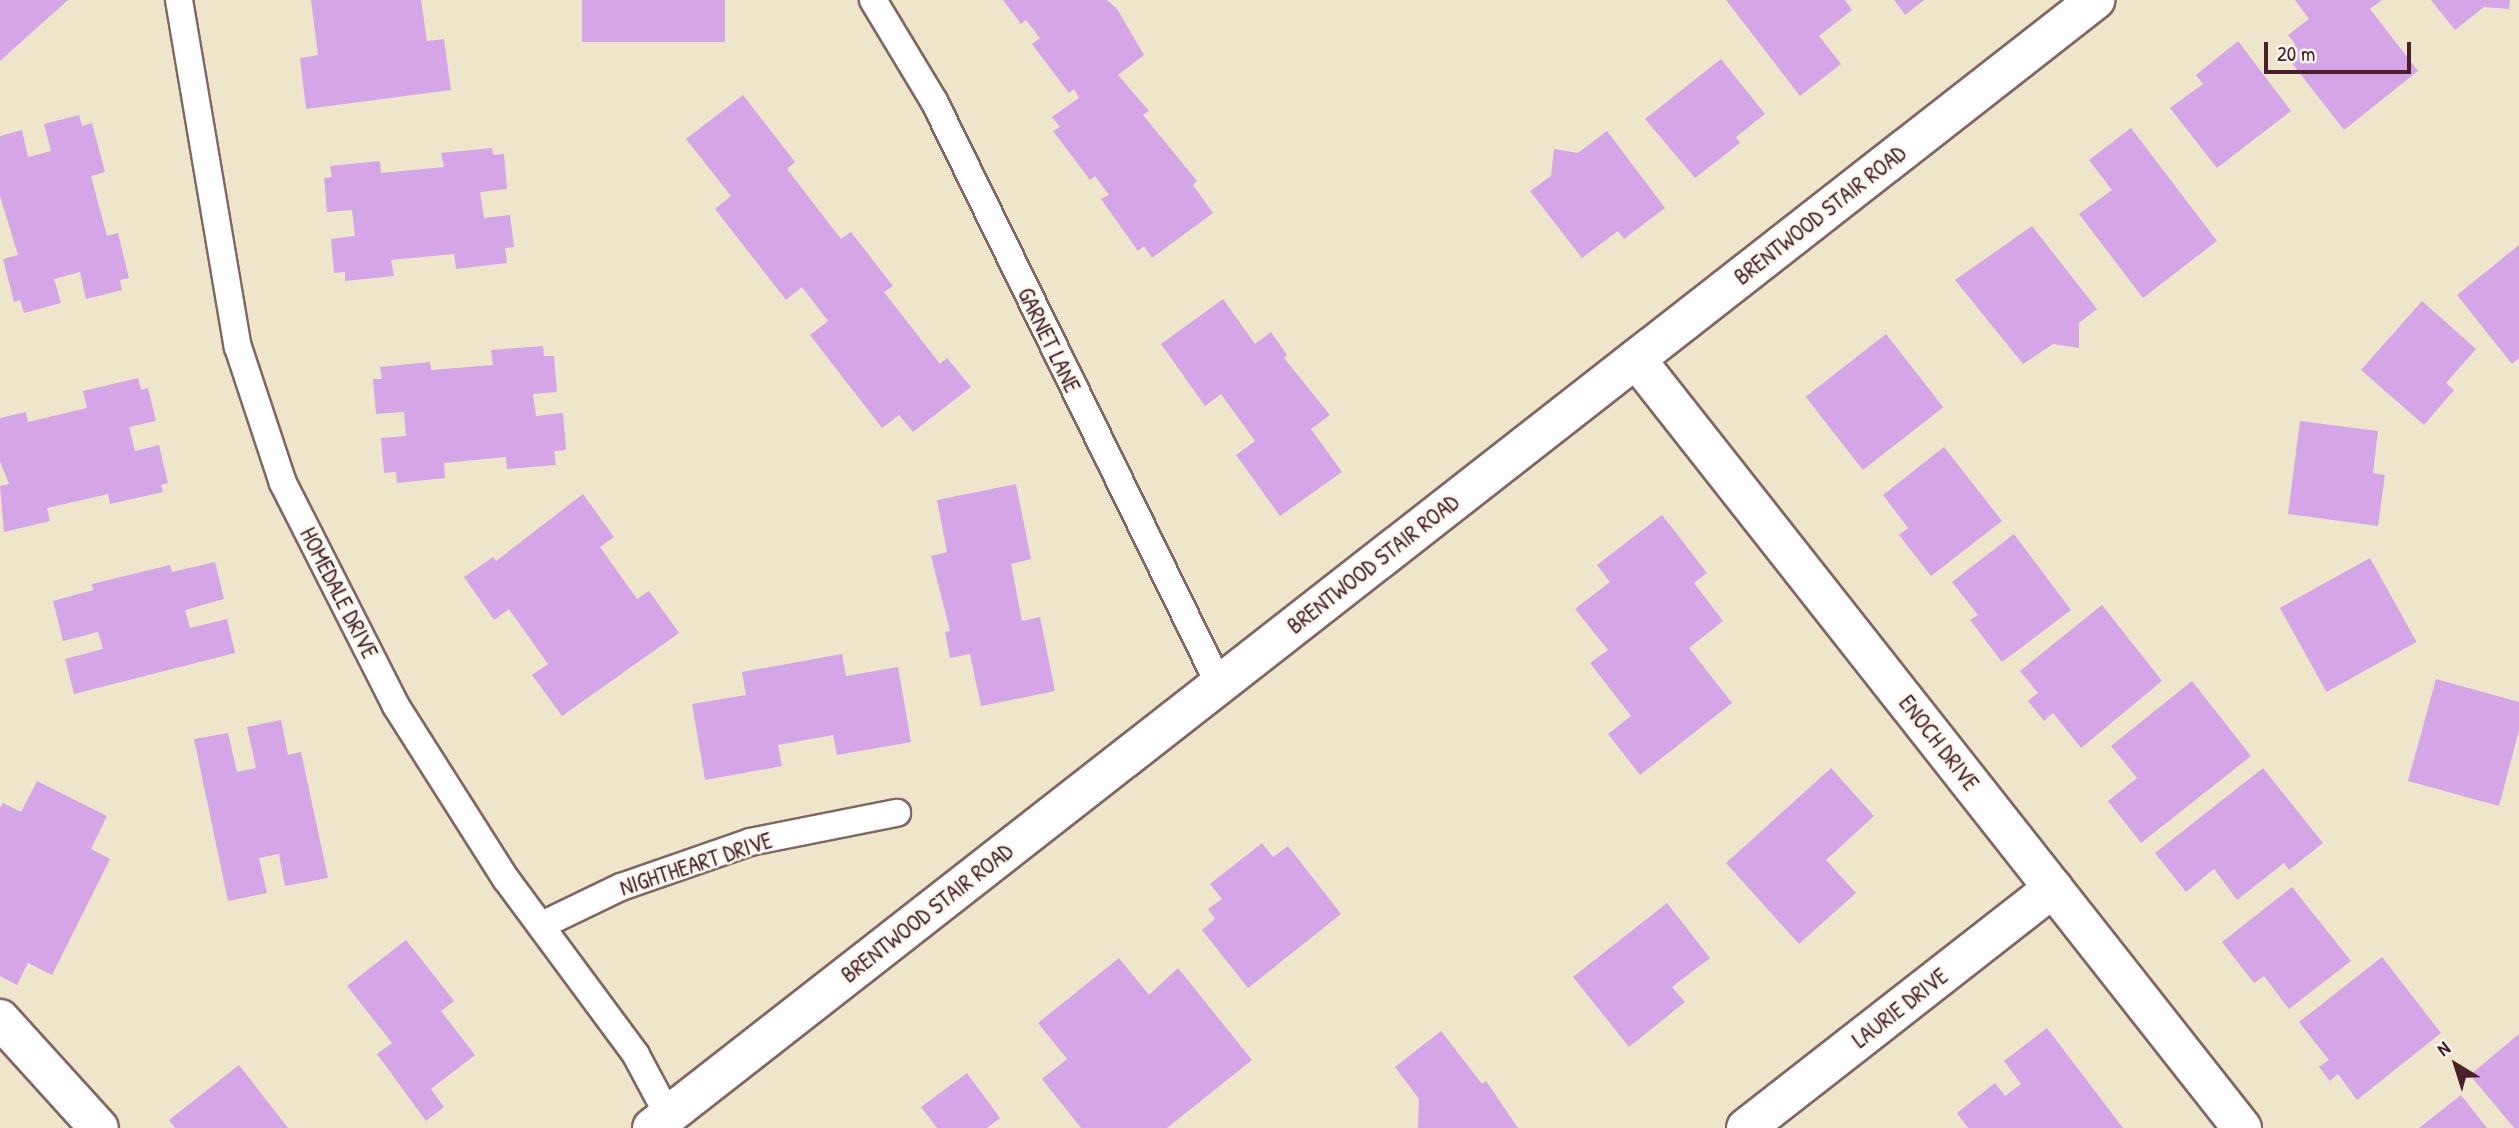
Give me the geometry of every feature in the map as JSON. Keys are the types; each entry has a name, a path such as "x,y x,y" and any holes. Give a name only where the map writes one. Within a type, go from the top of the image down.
{"main road":[{"name":"BRENTWOOD STAIR ROAD","path":"660,1122 2095,0"},
{"name":"ENOCH DRIVE","path":"1636,359 2242,1128"},
{"name":"LAURIE DRIVE","path":"1746,1128 2053,888"},
{"path":"0,1019 99,1128"}],"lane":[{"name":"HOMEDALE DRIVE","path":"179,0 238,347 284,483 397,706 506,879 629,1044 660,1122"},
{"name":"GARNET LANE","path":"873,0 934,101 1219,684"},
{"name":"NIGHTHEART DRIVE","path":"542,925 621,887 750,842 897,813"}],"building":[{"path":"0,0 68,0 0,61"},
{"path":"311,0 421,0 427,41 444,39 451,90 306,109 300,58 318,55"},
{"path":"582,0 725,0 725,42 582,42"},
{"path":"1003,0 1107,0 1117,9 1144,55 1118,75 1149,111 1143,115 1197,181 1193,185 1213,213 1152,258 1144,246 1138,251 1101,199 1109,195 1095,176 1090,180 1053,131 1060,127 1052,117 1079,98 1074,89 1069,93 1032,44 1040,38 1026,20 1021,24"},
{"path":"1726,0 1845,0 1852,10 1819,36 1841,64 1800,96"},
{"path":"1894,0 1924,0 1905,15"},
{"path":"2295,0 2382,0 2370,9 2418,71 2344,130 2284,53 2295,44 2288,35 2309,19"},
{"path":"2431,0 2510,0 2509,9 2484,7 2455,30"},
{"path":"2238,41 2291,111 2217,168 2170,108 2203,84 2196,75"},
{"path":"1721,59 1765,114 1736,137 1740,143 1695,178 1645,119"},
{"path":"743,95 795,162 787,169 841,239 851,232 893,286 884,292 940,364 947,358 971,387 913,432 899,415 882,428 810,335 828,321 802,287 786,300 715,209 731,196 686,139"},
{"path":"79,115 82,126 92,123 105,172 91,176 107,236 118,233 129,278 120,280 122,290 86,299 80,272 54,279 61,303 24,313 20,300 14,302 3,259 18,255 0,196 0,136 22,130 28,157 51,151 44,124"},
{"path":"2131,128 2217,241 2143,298 2079,214 2112,190 2089,160"},
{"path":"1607,131 1665,208 1624,239 1618,231 1582,258 1530,191 1551,176 1554,149 1578,153"},
{"path":"492,148 493,155 504,154 507,189 480,192 484,218 510,215 514,247 505,248 507,263 456,269 454,254 391,260 394,276 345,281 345,272 334,273 331,239 355,236 352,210 327,212 324,178 332,177 330,166 380,161 381,173 444,167 441,153"},
{"path":"2032,226 2097,309 2079,323 2079,348 2053,344 2023,364 1955,280"},
{"path":"2519,245 2519,358 2512,364 2457,295"},
{"path":"1223,299 1255,344 1271,332 1287,355 1284,358 1330,415 1311,429 1342,472 1280,516 1236,455 1255,441 1221,394 1205,406 1161,344"},
{"path":"2422,301 2476,349 2446,383 2454,390 2424,425 2361,370"},
{"path":"1886,334 1943,407 1863,470 1806,397"},
{"path":"543,346 544,356 554,356 557,392 533,394 536,416 563,413 566,450 554,451 556,465 507,469 506,457 444,463 445,478 397,483 396,472 384,473 381,438 406,436 404,412 376,414 373,379 382,379 380,367 430,362 431,370 493,365 491,350"},
{"path":"138,378 141,390 148,388 156,421 129,427 135,451 159,445 168,483 161,485 163,492 110,504 108,494 47,508 50,521 4,532 0,486 9,484 0,461 0,418 26,412 28,422 87,408 83,391"},
{"path":"2300,421 2378,431 2373,473 2385,475 2378,526 2288,514"},
{"path":"1944,447 2002,521 1931,576 1899,535 1908,528 1883,495"},
{"path":"1016,484 1031,559 1011,564 1022,621 1040,617 1055,691 981,706 970,654 950,658 945,632 950,631 931,556 947,552 937,500"},
{"path":"583,494 614,537 600,547 637,599 649,591 679,633 562,716 532,675 548,664 509,609 494,620 464,577 493,557 496,561"},
{"path":"1662,515 1707,573 1694,583 1723,621 1689,648 1732,703 1640,775 1608,734 1631,716 1590,663 1608,650 1575,609 1610,582 1597,565"},
{"path":"2014,534 2071,610 2002,662 1970,620 1978,615 1952,582"},
{"path":"2370,558 2417,642 2326,692 2280,608"},
{"path":"215,562 224,599 185,610 190,628 227,619 235,653 74,694 65,659 103,649 98,632 63,641 53,601 93,590 92,584 170,565 172,572"},
{"path":"2102,605 2162,681 2081,748 2053,713 2044,721 2028,701 2038,693 2020,671"},
{"path":"842,654 846,676 898,667 911,742 837,755 833,735 778,745 782,766 705,780 692,704 746,695 742,672"},
{"path":"2436,679 2519,702 2519,730 2499,806 2408,781"},
{"path":"2192,681 2251,756 2141,843 2108,801 2137,778 2111,746"},
{"path":"281,720 288,755 301,752 328,878 285,886 279,854 259,858 267,893 228,901 194,739 228,733 237,772 256,768 247,727"},
{"path":"1831,768 1874,816 1826,860 1856,893 1799,944 1726,863"},
{"path":"2263,768 2323,843 2289,870 2284,863 2237,900 2214,869 2186,892 2155,853"},
{"path":"37,781 107,816 91,849 110,859 52,975 28,963 17,985 0,976 0,808 3,803 21,812"},
{"path":"1262,843 1273,857 1288,846 1341,914 1248,988 1202,930 1215,919 1208,909 1222,899 1210,884"},
{"path":"2292,887 2351,961 2289,1009 2264,976 2254,983 2222,942"},
{"path":"1667,903 1710,958 1672,987 1685,1002 1629,1047 1573,977"},
{"path":"406,940 454,1001 441,1011 475,1055 431,1089 444,1107 426,1121 377,1054 392,1043 347,986"},
{"path":"2382,957 2441,1033 2357,1100 2338,1074 2330,1081 2319,1067 2329,1060 2299,1022"},
{"path":"1119,958 1149,995 1178,968 1252,1060 1167,1128 1081,1128 1042,1079 1067,1059 1038,1023"},
{"path":"2047,1028 2123,1128 1968,1128 1957,1113 1995,1083 2005,1096 2021,1084 2004,1061"},
{"path":"1441,1031 1482,1084 1486,1081 1518,1128 1418,1128 1419,1099 1395,1067"},
{"path":"2519,1034 2519,1128 2514,1128 2470,1075"},
{"path":"239,1065 288,1128 175,1128 169,1120"},
{"path":"967,1073 1000,1118 987,1128 937,1128 921,1107"},
{"path":"2461,1095 2487,1128 2419,1128"}]}
